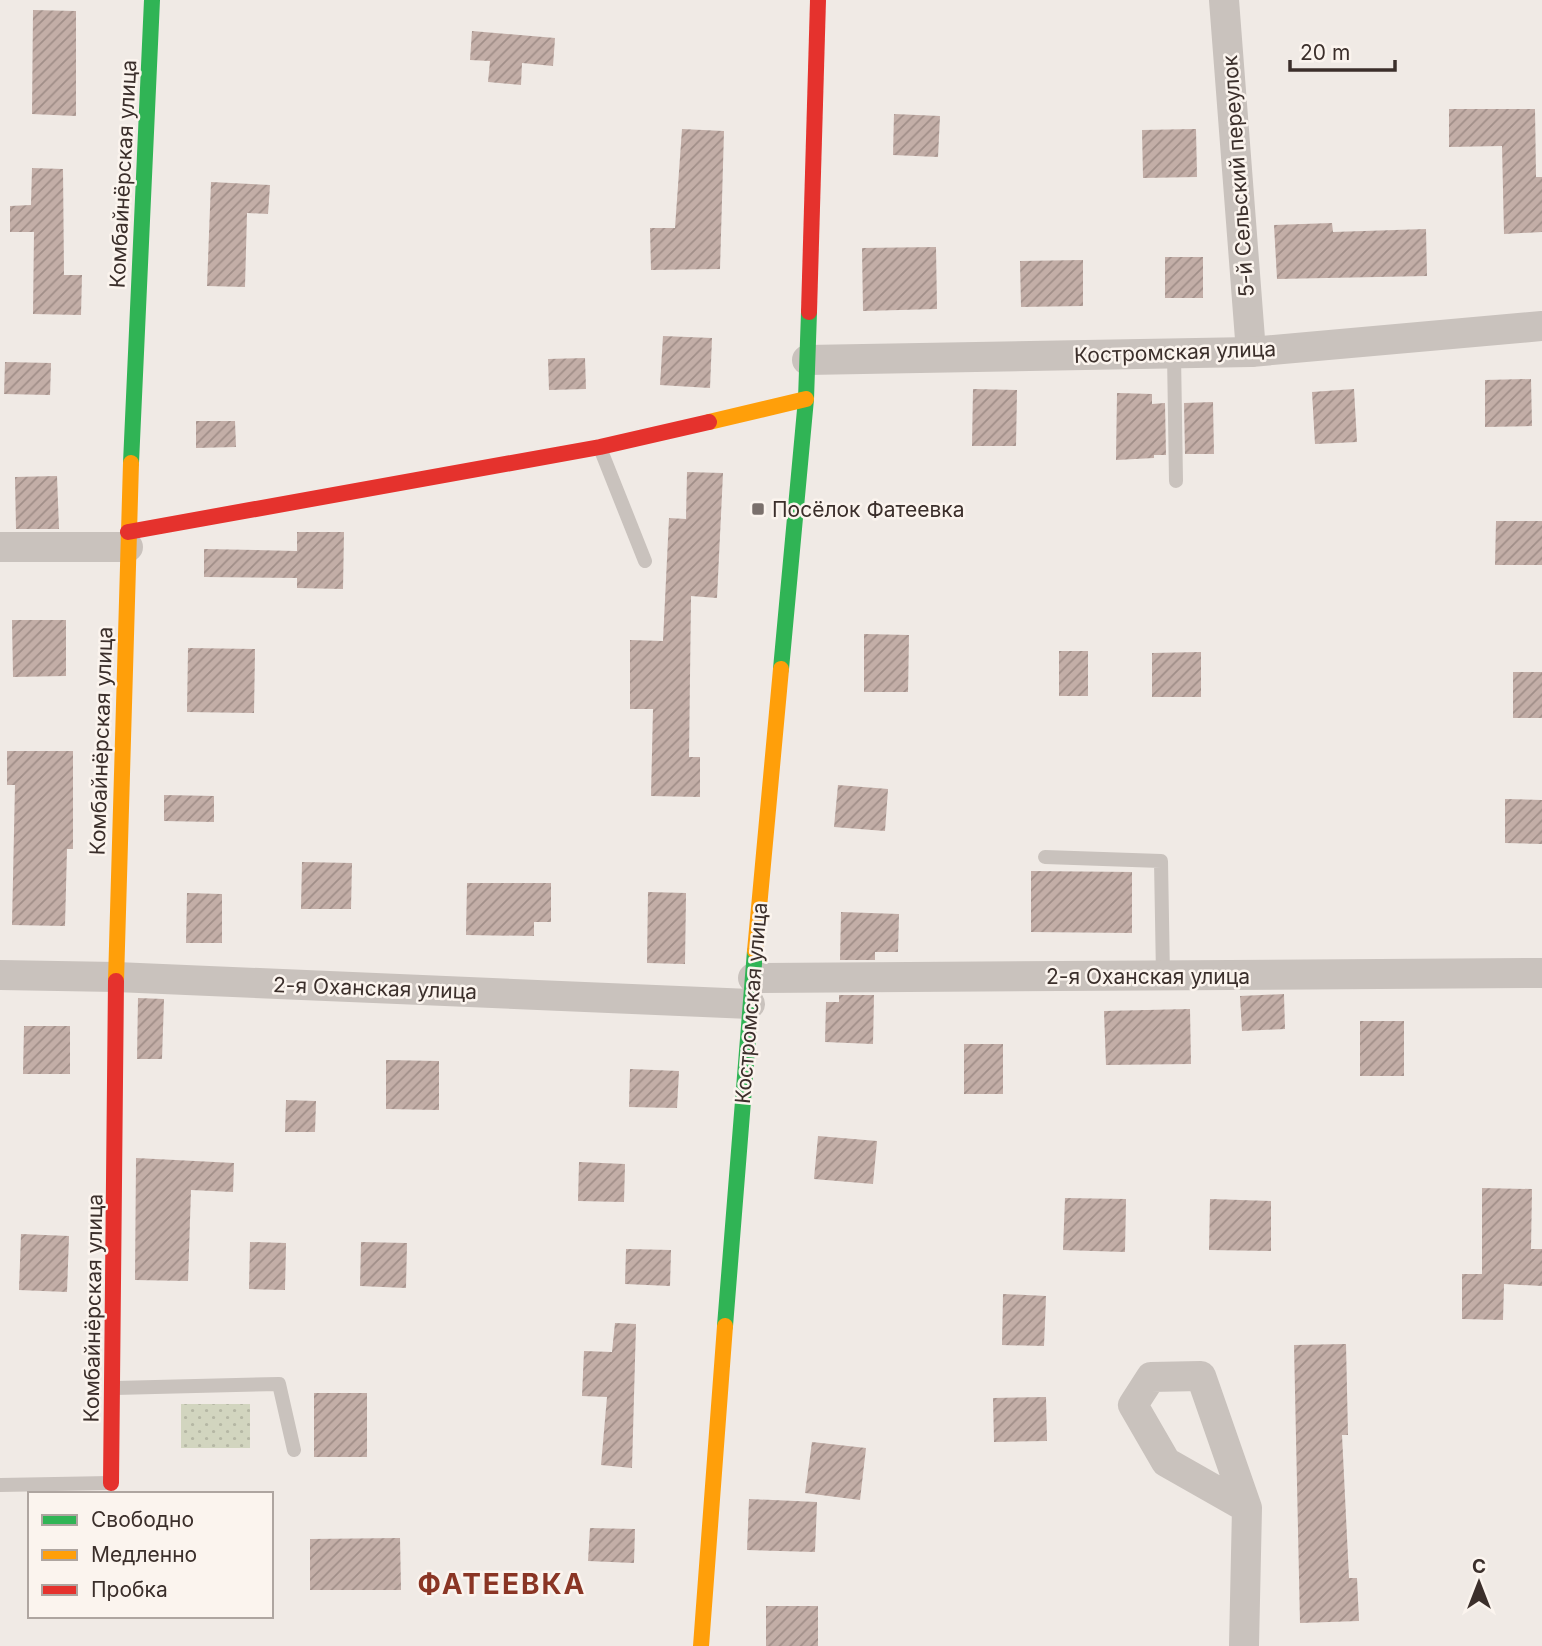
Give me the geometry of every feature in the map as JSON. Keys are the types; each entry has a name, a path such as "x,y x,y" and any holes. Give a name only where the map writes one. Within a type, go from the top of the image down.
{"street":[{"name":"Комбайнёрская улица","path":"111,1483 116,977 128,539 152,0"},
{"name":"Костромская улица","path":"701,1646 752,991 806,399 818,0"},
{"name":"5-й Сельский переулок","path":"1224,0 1251,352"},
{"name":"Костромская улица","path":"807,360 1251,352 1542,326"},
{"path":"0,547 128,539 600,447 806,399"},
{"name":"2-я Оханская улица","path":"0,975 752,991 1163,976 1542,973"},
{"path":"1244,1646 1247,1508 1201,1376 1151,1377 1133,1405 1166,1462 1247,1508"}],"lane":[{"path":"1174,354 1176,481"},
{"path":"600,447 645,561"},
{"path":"1045,857 1161,861 1163,976"},
{"path":"114,1388 279,1384 294,1450"},
{"path":"0,1485 111,1483"}],"green space":[{"path":"181,1404 250,1404 250,1448 181,1448"}],"building":[{"path":"33,10 76,11 76,116 32,114"},
{"path":"472,31 555,38 553,66 522,63 521,85 488,82 490,61 470,60"},
{"path":"1449,109 1535,109 1536,177 1542,177 1542,232 1504,234 1502,146 1449,147"},
{"path":"894,114 940,116 938,157 893,155"},
{"path":"682,129 724,131 720,269 651,270 650,228 675,228"},
{"path":"1196,129 1197,177 1143,178 1142,130"},
{"path":"32,168 63,169 64,275 82,275 81,315 33,314 34,232 10,232 10,206 31,205"},
{"path":"211,182 270,185 268,214 247,213 245,287 207,286"},
{"path":"1332,223 1333,232 1426,229 1427,276 1277,279 1274,225"},
{"path":"936,247 937,309 863,311 862,248"},
{"path":"1165,257 1203,257 1203,298 1165,298"},
{"path":"1083,260 1083,306 1021,307 1020,261"},
{"path":"663,336 712,338 710,388 660,385"},
{"path":"585,358 586,389 549,390 548,359"},
{"path":"5,362 51,363 50,395 4,394"},
{"path":"1531,379 1532,426 1485,427 1485,380"},
{"path":"973,389 1017,390 1016,446 972,446"},
{"path":"1354,389 1357,442 1315,444 1312,392"},
{"path":"1117,393 1152,394 1152,404 1165,403 1166,455 1116,460"},
{"path":"1213,402 1214,454 1185,454 1184,403"},
{"path":"196,421 235,421 236,447 196,448"},
{"path":"687,472 723,473 717,598 691,596 689,757 700,757 700,797 651,796 653,709 630,709 630,640 663,641 669,518 686,519"},
{"path":"57,476 59,529 16,529 15,477"},
{"path":"1496,521 1542,521 1542,565 1495,565"},
{"path":"297,532 344,532 343,589 297,588 297,578 204,577 204,549 297,551"},
{"path":"12,620 66,620 66,676 13,677"},
{"path":"864,634 909,635 908,692 864,692"},
{"path":"188,648 255,649 254,713 187,712"},
{"path":"1059,651 1088,651 1088,696 1059,696"},
{"path":"1201,652 1201,697 1152,697 1152,653"},
{"path":"1513,672 1542,672 1542,718 1513,718"},
{"path":"7,751 73,751 73,849 67,849 65,926 12,925 15,785 7,785"},
{"path":"838,785 888,789 885,831 834,827"},
{"path":"164,795 214,796 214,822 164,821"},
{"path":"1505,799 1542,800 1542,844 1505,843"},
{"path":"302,862 352,863 351,909 301,909"},
{"path":"1031,871 1132,872 1132,933 1031,932"},
{"path":"467,883 551,883 551,922 534,922 534,936 466,935"},
{"path":"648,892 686,893 685,964 647,963"},
{"path":"187,893 222,894 222,943 186,943"},
{"path":"841,912 899,914 898,952 875,952 875,960 840,960"},
{"path":"1284,994 1285,1029 1242,1031 1240,996"},
{"path":"839,995 874,995 873,1044 825,1042 826,1002 839,1002"},
{"path":"138,998 164,999 162,1059 137,1059"},
{"path":"1190,1009 1191,1064 1106,1065 1104,1011"},
{"path":"1360,1021 1404,1021 1404,1076 1360,1076"},
{"path":"24,1026 70,1026 70,1074 23,1074"},
{"path":"964,1044 1003,1044 1003,1094 964,1094"},
{"path":"386,1060 439,1061 439,1110 386,1109"},
{"path":"630,1069 679,1071 677,1108 629,1107"},
{"path":"286,1100 316,1101 315,1132 285,1132"},
{"path":"818,1136 877,1141 873,1184 814,1179"},
{"path":"136,1158 234,1163 233,1192 191,1190 188,1281 135,1280"},
{"path":"579,1162 625,1164 624,1202 578,1201"},
{"path":"1482,1188 1532,1189 1531,1249 1542,1249 1542,1286 1504,1284 1503,1320 1462,1319 1462,1274 1482,1274"},
{"path":"1065,1198 1126,1199 1125,1252 1063,1250"},
{"path":"1210,1199 1271,1201 1271,1251 1209,1250"},
{"path":"21,1234 69,1236 67,1292 19,1290"},
{"path":"250,1242 286,1243 285,1290 249,1289"},
{"path":"361,1242 407,1243 406,1288 360,1286"},
{"path":"626,1249 671,1250 670,1286 625,1284"},
{"path":"1003,1294 1046,1296 1044,1346 1002,1345"},
{"path":"615,1323 636,1324 632,1468 601,1465 607,1397 582,1396 584,1351 612,1352"},
{"path":"1346,1344 1348,1435 1342,1435 1349,1578 1357,1578 1359,1621 1300,1623 1294,1345"},
{"path":"314,1393 367,1393 367,1457 314,1457"},
{"path":"1046,1397 1047,1441 994,1442 993,1398"},
{"path":"812,1442 866,1448 860,1500 805,1493"},
{"path":"749,1499 817,1502 815,1552 747,1550"},
{"path":"590,1528 635,1529 634,1563 588,1561"},
{"path":"400,1538 401,1590 310,1590 310,1539"},
{"path":"766,1606 818,1606 818,1646 766,1646"}],"traffic: fast":[{"path":"131,463 152,0"},
{"path":"781,669 806,399 809,312"},
{"path":"725,1326 755,951"}],"traffic: slow":[{"path":"709,422 806,399"},
{"path":"116,981 131,463"},
{"path":"755,951 781,669"},
{"path":"701,1646 725,1326"}],"traffic: jam":[{"path":"809,312 818,0"},
{"path":"128,532 600,447 709,422"},
{"path":"111,1483 116,981"}],"place":[{"name":"Посёлок Фатеевка","path":"758,509"}],"district":[{"name":"ФАТЕЕВКА","path":"502,1584"}]}
